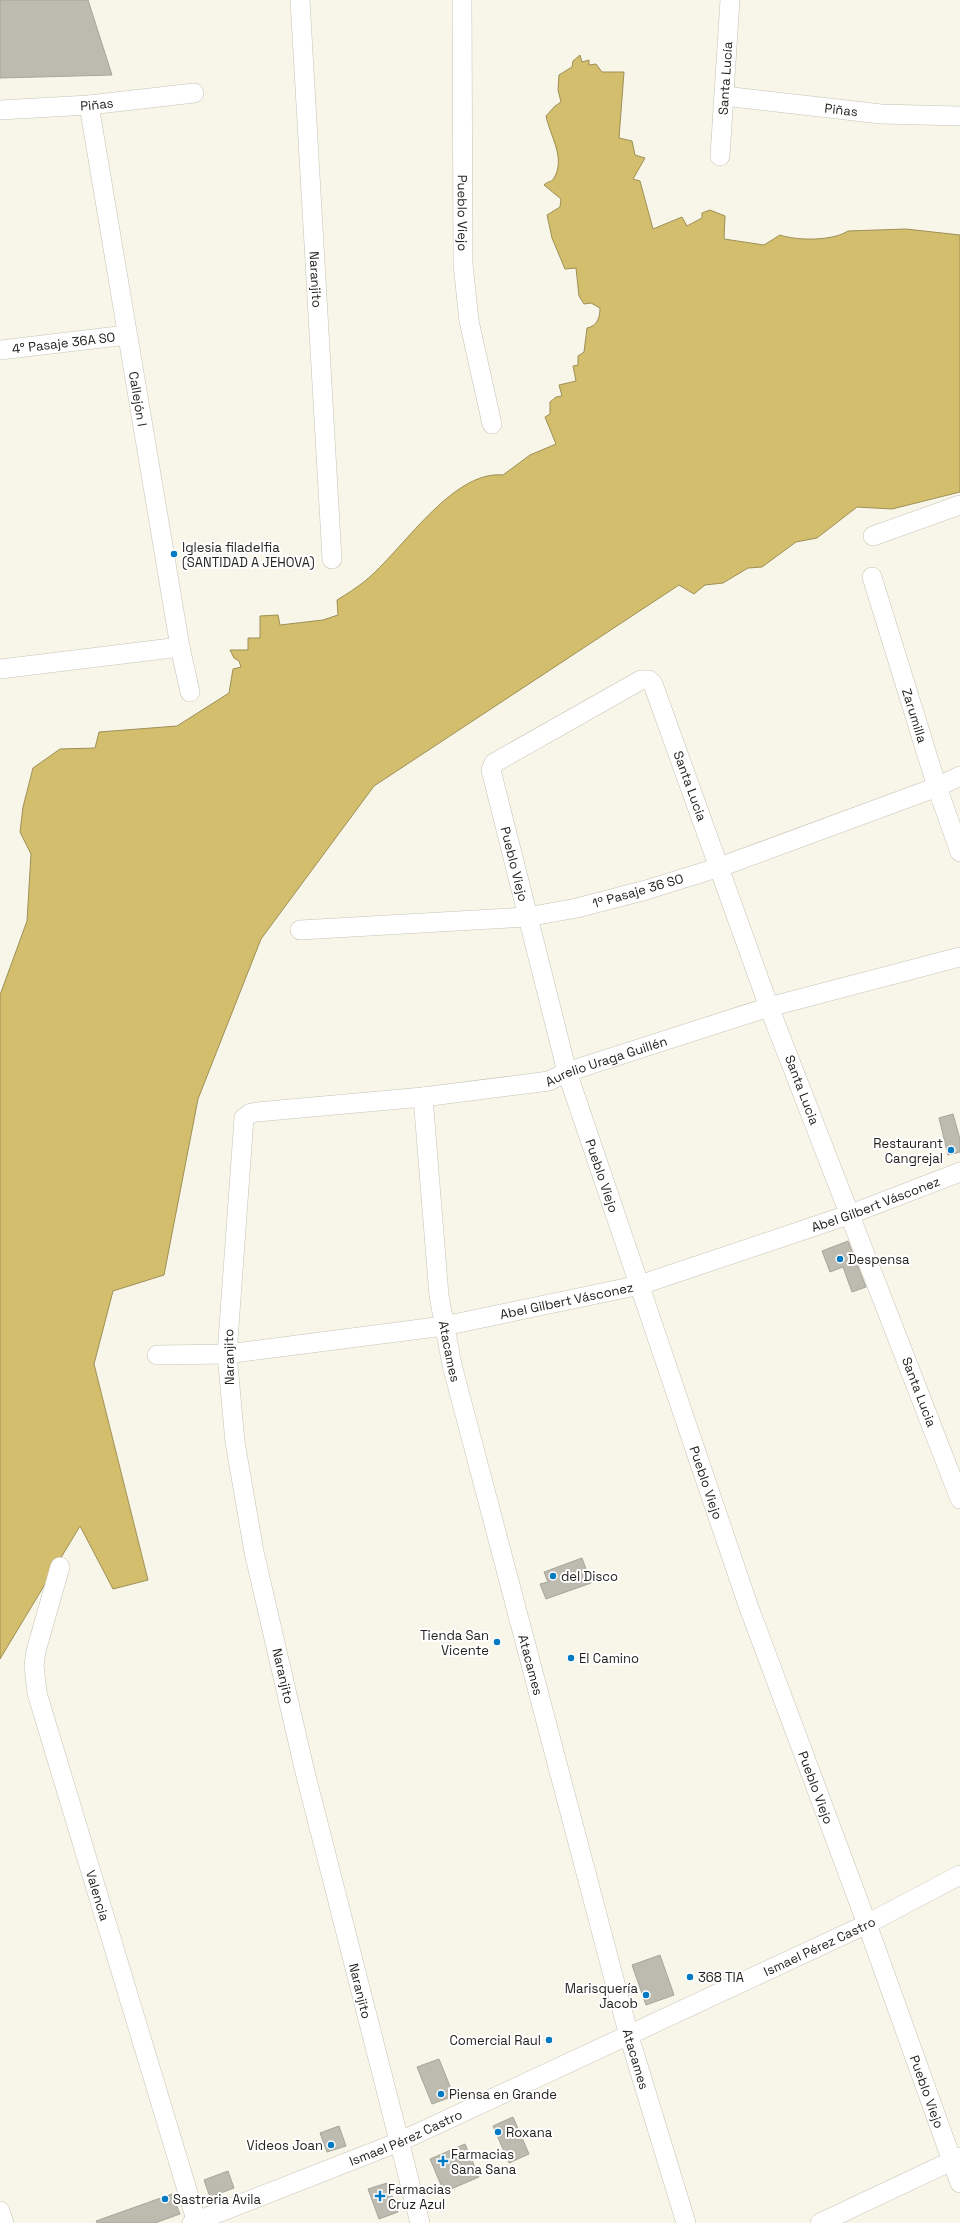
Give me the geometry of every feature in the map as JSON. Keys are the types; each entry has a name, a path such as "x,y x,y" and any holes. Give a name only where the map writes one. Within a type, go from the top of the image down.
{"street":[{"name":"Naranjito","path":"300,0 332,559"},
{"name":"Pueblo Viejo","path":"462,0 463,264 469,321 492,424"},
{"name":"Santa Lucía","path":"720,156 730,0"},
{"name":"Piñas","path":"0,110 89,105 194,93"},
{"name":"Piñas","path":"724,96 881,114 960,116"},
{"name":"Callejón I","path":"89,105 180,647 190,692"},
{"name":"4° Pasaje 36A SO","path":"0,350 127,334"},
{"path":"873,536 960,505"},
{"name":"Zarumilla","path":"872,577 937,787 960,852"},
{"path":"0,669 180,647"},
{"name":"Pueblo Viejo","path":"649,680 641,680 494,763 491,770 567,1072 748,1605 956,2159 960,2183"},
{"name":"Santa Lucia","path":"649,680 653,684 770,1007 960,1499"},
{"name":"1º Pasaje 36 SO","path":"300,930 528,917 610,900 720,867 937,787 960,776"},
{"name":"Aurelio Uraga Guillén","path":"244,1118 250,1113 257,1112 423,1097 550,1081 567,1072 770,1007 960,957"},
{"name":"Atacames","path":"423,1097 439,1296 452,1365 629,2036 686,2223"},
{"name":"Naranjito","path":"244,1118 242,1124 227,1354 235,1442 254,1552 305,1772 420,2223"},
{"name":"Abel Gilbert Vásconez","path":"157,1355 227,1354 444,1326 640,1285 851,1214 960,1172"},
{"name":"Valencia","path":"60,1567 36,1651 34,1665 37,1693 195,2222"},
{"name":"Ismael Pérez Castro","path":"195,2222 399,2142 867,1924 960,1875"},
{"path":"820,2223 956,2159"},
{"path":"0,2211 4,2223"}],"shaded area":[{"path":"580,55 582,62 589,60 589,65 596,64 602,72 624,72 619,138 632,141 635,155 645,158 633,179 640,181 653,229 682,217 687,226 702,218 702,213 710,210 725,216 724,239 764,245 780,235 815,239 833,237 848,231 906,229 960,235 960,492 892,509 857,507 817,538 796,542 762,567 748,568 723,583 705,585 694,594 679,585 374,786 261,939 198,1099 164,1275 113,1291 94,1364 148,1580 113,1589 80,1526 0,1659 0,995 27,921 31,854 20,832 23,807 33,768 60,749 95,748 99,732 177,726 229,693 233,669 241,667 239,661 234,658 230,650 248,650 248,638 260,638 260,616 278,615 280,625 323,620 338,615 337,600 362,584 447,498 465,485 484,477 503,475 530,455 556,444 545,417 550,414 550,402 556,397 562,396 559,385 576,381 573,366 578,365 578,356 584,352 587,328 596,323 600,312 600,308 591,303 584,304 579,296 576,268 565,269 552,238 547,215 560,207 561,199 544,185 552,181 554,178 558,163 556,147 546,116 561,102 558,90 559,75 572,67 573,61"}],"building":[{"path":"0,0 88,0 112,75 0,78"},
{"path":"953,1114 960,1139 960,1152 948,1155 939,1118"},
{"name":"Despensa","path":"848,1241 866,1287 852,1292 843,1267 830,1272 822,1251"},
{"path":"582,1558 591,1583 546,1599 540,1584 548,1582 544,1572"},
{"path":"660,1955 674,1995 646,2005 632,1965"},
{"path":"439,2059 454,2096 432,2104 417,2067"},
{"path":"513,2117 529,2154 509,2163 493,2126"},
{"path":"339,2126 346,2146 327,2152 320,2133"},
{"path":"465,2144 479,2177 444,2192 430,2159"},
{"path":"228,2171 234,2188 210,2197 204,2180"},
{"path":"387,2183 398,2212 379,2219 368,2189"},
{"path":"172,2194 180,2214 155,2223 97,2223 96,2221"}],"place":[{"name":"Iglesia filadelfia (SANTIDAD A JEHOVA)","path":"174,554"},
{"name":"Restaurant Cangrejal","path":"951,1150"},
{"name":"Despensa","path":"840,1259"},
{"name":"del Disco","path":"553,1576"},
{"name":"Tienda San Vicente","path":"497,1642"},
{"name":"El Camino","path":"571,1658"},
{"name":"368 TIA","path":"690,1977"},
{"name":"Marisquería Jacob","path":"646,1995"},
{"name":"Comercial Raul","path":"549,2040"},
{"name":"Piensa en Grande","path":"441,2094"},
{"name":"Roxana","path":"498,2132"},
{"name":"Videos Joan","path":"331,2145"},
{"name":"Farmacias Sana Sana","path":"443,2161"},
{"name":"Farmacias Cruz Azul","path":"380,2196"},
{"name":"Sastreria Avila","path":"165,2199"}]}
